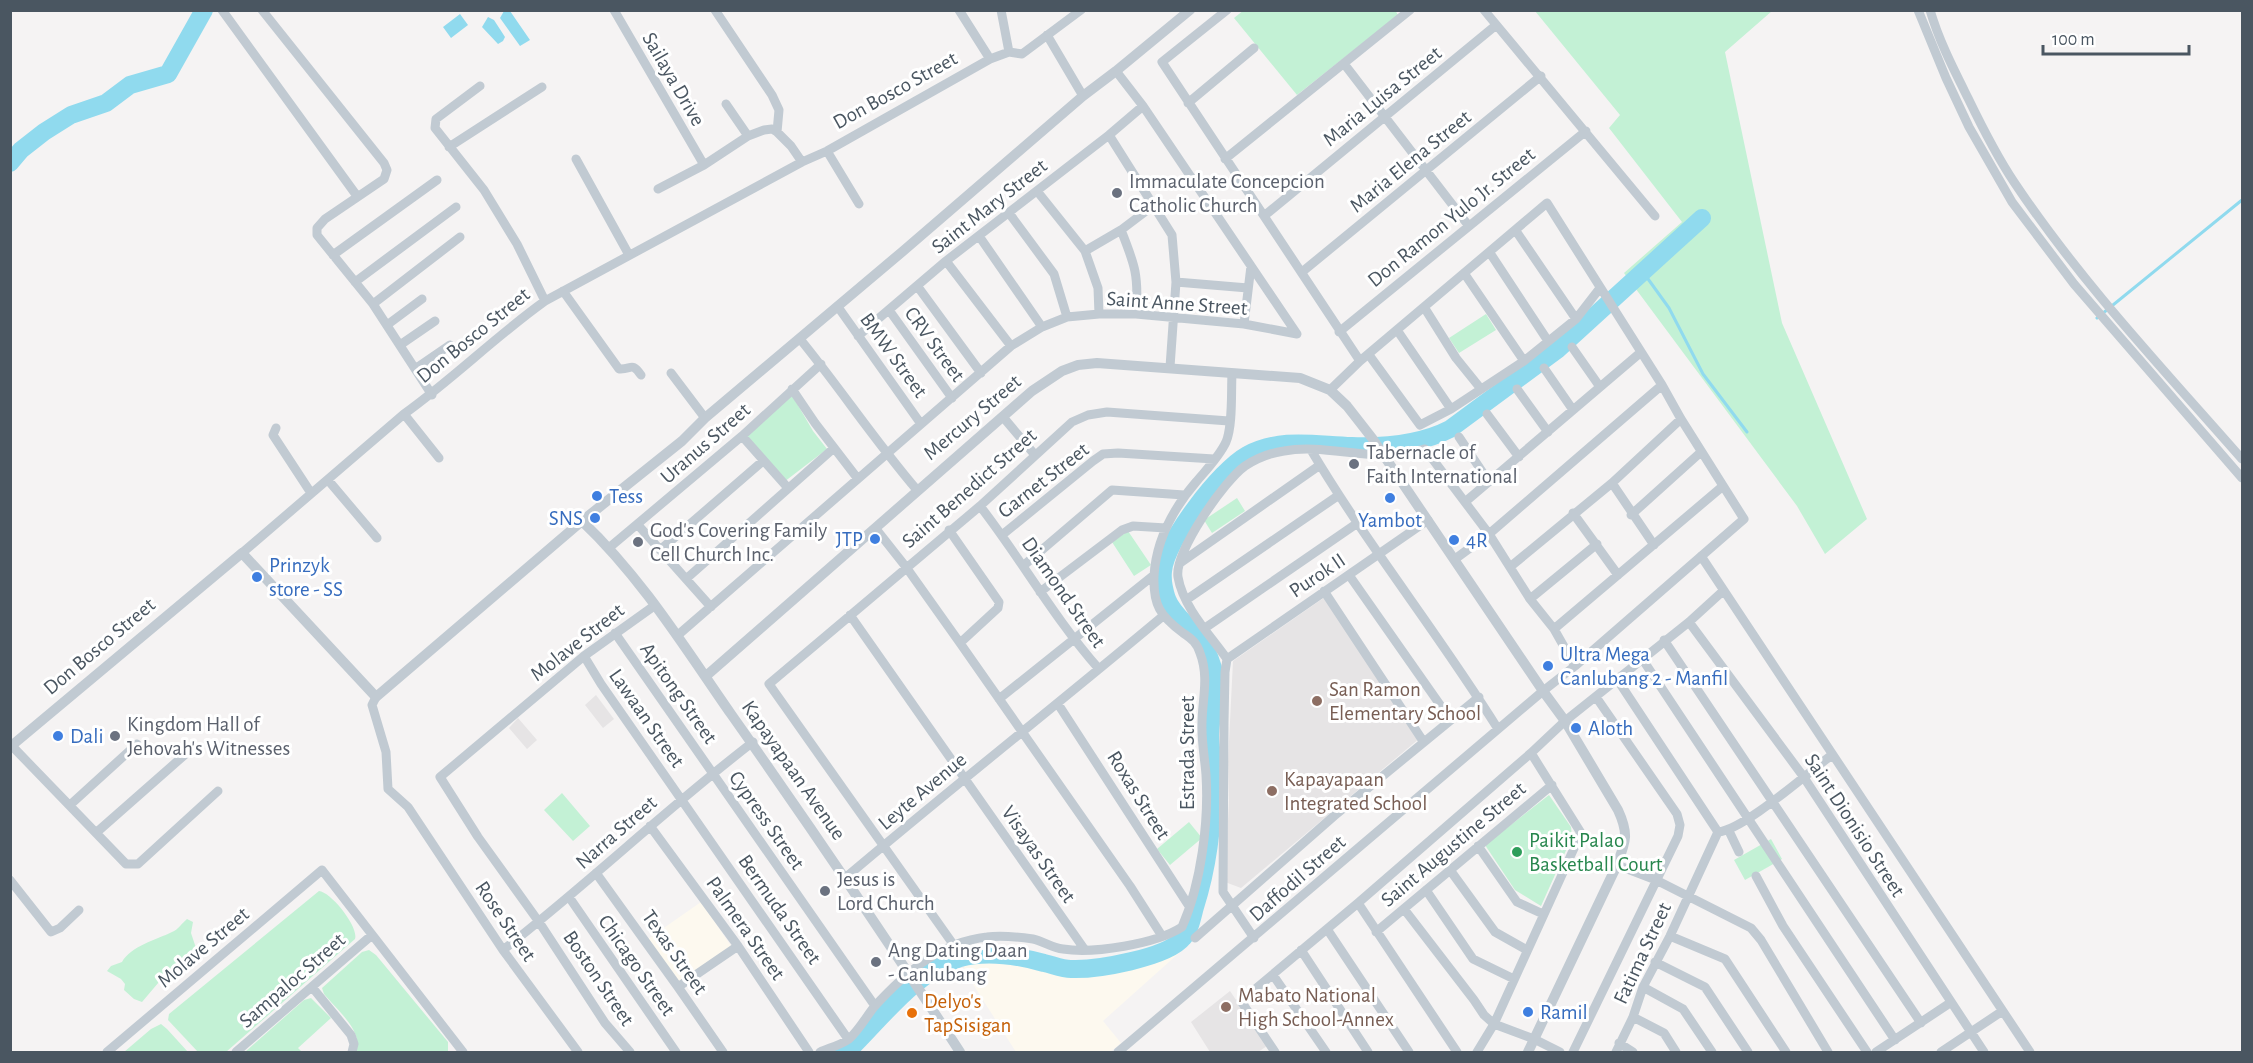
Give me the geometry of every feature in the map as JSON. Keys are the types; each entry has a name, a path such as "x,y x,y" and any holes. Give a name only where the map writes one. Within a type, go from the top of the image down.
{"street":[{"path":"222,10 357,196"},
{"path":"262,10 384,163 387,170 384,179 325,219 317,228 317,235 373,304 432,394"},
{"name":"Sailaya Drive","path":"614,10 704,165"},
{"path":"715,10 772,95 779,110 777,132"},
{"path":"959,10 990,59"},
{"path":"1001,10 1009,52"},
{"name":"Don Bosco Street","path":"11,746 404,414 432,394 493,341 545,301 802,162 827,151 990,59 1009,52 1022,54 1081,10"},
{"path":"242,553 376,697 582,521 682,441 705,418 1083,96 1190,10"},
{"path":"1227,10 1162,62 1360,361"},
{"path":"1225,159 1345,65 1410,10"},
{"path":"1484,10 1655,216"},
{"path":"1918,10 1969,127 2012,202 2074,284 2242,478"},
{"path":"1930,10 1956,74 1984,132 2014,182 2049,232 2128,329 2242,459"},
{"name":"Maria Luisa Street","path":"1264,216 1495,26"},
{"path":"1047,35 1083,96"},
{"path":"1188,103 1254,48"},
{"path":"1345,65 1468,225"},
{"path":"1116,71 1143,106 1251,266 1244,324"},
{"name":"Maria Elena Street","path":"1302,272 1428,171 1541,76"},
{"path":"480,86 435,121 435,128 484,190 545,301"},
{"path":"449,147 542,87"},
{"path":"726,104 748,136"},
{"name":"Saint Mary Street","path":"858,336 946,261 1143,106"},
{"path":"658,189 704,165 748,136 764,130 772,129 777,132 802,162"},
{"name":"Don Ramon Yulo Jr. Street","path":"1339,332 1586,131"},
{"path":"1109,135 1172,235 1176,282 1170,367"},
{"path":"827,151 858,204"},
{"path":"576,159 629,255"},
{"path":"333,255 437,180"},
{"path":"1037,191 1085,251 1098,288 1099,314"},
{"path":"1528,1053 1617,865 1627,837 1625,824 1565,721 1455,559 1378,447 1347,406 1330,390 1360,361 1547,203 1723,486 1554,629"},
{"path":"1085,251 1121,230 1154,205"},
{"path":"355,282 456,207"},
{"path":"1009,213 1054,274 1067,317"},
{"path":"1121,230 1136,267 1138,292 1136,314"},
{"path":"1516,231 1576,319"},
{"path":"979,236 1042,327"},
{"path":"373,304 460,237"},
{"path":"1490,253 1548,341"},
{"path":"946,261 1011,346"},
{"name":"Saint Anne Street","path":"678,635 1011,346 1042,327 1067,317 1136,314 1244,324 1297,334 1251,266"},
{"path":"1464,273 1524,361"},
{"path":"1176,282 1248,288"},
{"path":"918,286 981,373"},
{"path":"563,291 619,369 632,366 641,375"},
{"path":"1369,355 1420,426 1524,361 1576,319 1602,291"},
{"path":"387,325 422,299"},
{"name":"BMW Street","path":"838,307 921,424"},
{"path":"1424,307 1456,358 1481,388"},
{"name":"CRV Street","path":"889,310 952,398"},
{"path":"400,345 435,321"},
{"path":"1397,330 1450,409"},
{"path":"800,339 916,490"},
{"path":"415,369 450,345"},
{"path":"1572,347 1600,387"},
{"path":"1465,502 1640,353"},
{"name":"Mercury Street","path":"706,676 876,529 916,490 1032,391 1062,371 1078,365 1097,363 1170,367 1300,378 1330,390"},
{"name":"Uranus Street","path":"610,547 742,436 821,364"},
{"path":"1544,369 1573,410"},
{"path":"671,374 705,418"},
{"path":"1163,616 1156,605 1154,575 1158,547 1185,495 1226,441 1232,374"},
{"path":"1455,559 1489,534 1662,385"},
{"path":"792,389 858,479"},
{"path":"1517,389 1548,432"},
{"name":"Saint Benedict Street","path":"883,847 769,684 980,506 1072,422 1088,415 1107,412 1229,421"},
{"path":"404,414 439,458"},
{"path":"1487,414 1518,457"},
{"path":"1003,417 1035,455"},
{"path":"1510,567 1612,483 1682,419"},
{"path":"276,428 273,435 278,445 311,493"},
{"path":"742,436 788,488"},
{"path":"1459,437 1489,482"},
{"path":"1254,938 1223,892 1224,672 1227,659 1186,600 1178,575 1180,563 1198,525 1218,494 1237,472 1254,460 1292,449 1378,447 1425,449 1489,534 1530,599 1554,629 1575,666"},
{"path":"686,579 834,448"},
{"path":"1311,450 1379,555 1479,697 1498,729"},
{"path":"1631,515 1701,452"},
{"name":"Garnet Street","path":"1002,535 1103,454 1214,459"},
{"path":"660,550 763,461"},
{"path":"1180,563 1320,465"},
{"path":"328,480 376,538"},
{"path":"1612,483 1631,515 1654,545"},
{"name":"Daffodil Street","path":"1118,1053 1575,666 1744,519 1723,486"},
{"path":"1023,566 1112,490 1185,495"},
{"path":"1186,600 1339,495"},
{"name":"Diamond Street","path":"980,506 1074,641 1099,669"},
{"path":"1573,513 1618,575"},
{"name":"Purok II","path":"1227,659 1428,520"},
{"name":"Kapayapaan Avenue","path":"582,521 610,547 678,635 845,878 960,1053"},
{"path":"1205,628 1359,522"},
{"path":"638,525 711,607"},
{"path":"1040,592 1122,530 1133,526 1166,528"},
{"path":"820,1053 848,1039 875,1006 913,980 922,962 953,944 989,936 1034,939 1061,949 1085,950 1125,946 1162,936 1022,731 906,567 876,529"},
{"path":"949,530 999,602 998,608 960,643"},
{"path":"1530,599 1597,544"},
{"path":"1701,556 2030,1053"},
{"path":"999,699 1154,575"},
{"path":"1349,575 1450,719"},
{"path":"1324,591 1424,741"},
{"path":"1275,1053 1241,1001 1358,903 1565,721 1643,660 1723,591"},
{"name":"Molave Street","path":"440,777 584,656 654,606"},
{"name":"Visayas Street","path":"850,615 1085,950"},
{"name":"Leyte Avenue","path":"845,878 1163,616"},
{"name":"Estrada Street","path":"1162,936 1182,927 1199,869 1206,808 1202,730 1206,673 1200,651 1193,639 1163,616"},
{"name":"Saint Dionisio Street","path":"1689,622 1803,776 1984,1053"},
{"name":"Apitong Street","path":"615,633 712,773"},
{"path":"1664,640 1921,1023"},
{"name":"Lawaan Street","path":"584,656 682,799"},
{"path":"1643,660 1746,820 1895,1040"},
{"path":"1617,679 1718,832 1729,831 1746,820 1832,755"},
{"name":"Rose Street","path":"376,697 372,705 386,752 388,789 408,807 504,950 578,1053"},
{"path":"1195,938 1334,816 1479,697"},
{"path":"1573,1053 1680,830 1679,818 1596,697"},
{"name":"Roxas Street","path":"1059,704 1189,906"},
{"name":"Narra Street","path":"504,950 540,922 712,773 753,742"},
{"path":"70,805 137,744"},
{"path":"11,746 126,864 138,864 218,791"},
{"path":"97,832 189,751"},
{"path":"1477,1053 1494,1024 1581,833 1531,753"},
{"name":"Cypress Street","path":"712,773 875,1006"},
{"name":"Boston Street","path":"440,777 478,837 540,922 605,1023 630,1053"},
{"name":"Saint Augustine Street","path":"1376,932 1552,785"},
{"name":"Bermuda Street","path":"682,799 848,1039"},
{"name":"Palmera Street","path":"651,826 738,946 809,1053"},
{"path":"1729,831 1738,852"},
{"name":"Fatima Street","path":"1617,1048 1633,1017 1643,987 1670,936 1718,832"},
{"path":"1478,846 1517,902 1543,914"},
{"path":"883,847 953,944"},
{"path":"1617,865 1656,880 1751,928 1761,940 1828,1053"},
{"name":"Molave Street","path":"107,1053 322,870 372,935"},
{"path":"1450,870 1495,932 1527,950"},
{"name":"Texas Street","path":"596,873 723,1053"},
{"path":"1756,876 1783,926 1867,1053"},
{"path":"10,880 51,932 60,928 78,910"},
{"path":"1426,890 1473,959 1514,979"},
{"name":"Chicago Street","path":"569,897 676,1053"},
{"path":"1358,903 1457,1053"},
{"path":"1404,909 1484,1015 1494,1024 1534,1039 1560,1053"},
{"path":"1327,929 1409,1053"},
{"path":"372,935 462,1052"},
{"name":"Sampaloc Street","path":"236,1053 372,935"},
{"path":"1670,936 1725,959 1786,1053"},
{"path":"678,987 738,946"},
{"path":"1301,950 1368,1053"},
{"path":"1655,962 1705,987 1748,1053"},
{"path":"1273,975 1326,1053"},
{"path":"312,987 348,1030 354,1044 352,1053"},
{"path":"1643,987 1683,1009 1712,1053"},
{"path":"1876,1053 1950,1003"},
{"path":"1941,1053 2001,1012"},
{"path":"1633,1017 1664,1033 1676,1053"},
{"path":"1617,1048 1633,1053"}],"shaded area":[{"name":"San Ramon Elementary School","path":"1325,597 1420,738 1241,888 1225,882 1233,661"},
{"path":"596,695 614,719 603,728 585,705"},
{"path":"518,718 537,740 527,749 509,728"},
{"path":"701,902 731,946 679,982 648,939"},
{"path":"1176,949 1179,953 1103,1021 1121,1043 1110,1052 1016,1052 964,970 964,960 991,959 1032,963 1067,973 1083,973 1141,962"},
{"name":"Mabato National High School-Annex","path":"1230,991 1267,1046 1258,1052 1210,1052 1191,1022"}],"green space":[{"path":"1244,10 1395,10 1398,15 1297,95 1234,18"},
{"path":"1535,11 1772,11 1725,52 1782,323 1867,519 1825,554 1797,506 1624,273 1682,222 1609,128 1620,115"},
{"path":"1486,314 1496,330 1459,353 1449,338"},
{"path":"792,395 813,431 827,449 784,482 746,435"},
{"path":"1237,498 1245,511 1212,533 1204,520"},
{"path":"1128,531 1151,565 1134,576 1112,542"},
{"path":"562,793 590,826 573,841 544,810"},
{"path":"1549,795 1571,827 1572,837 1541,906 1515,890 1485,845"},
{"path":"1189,822 1202,838 1170,865 1157,849"},
{"path":"1771,839 1782,859 1745,880 1734,860"},
{"path":"319,891 337,903 349,919 355,939 226,1052 198,1052 168,1020 169,1014"},
{"path":"187,919 193,922 191,933 196,948 184,957 182,964 170,969 142,1002 134,999 124,990 125,984 121,979 107,971 144,944 174,931"},
{"path":"1173,943 1176,949 1151,959 1074,974 1032,963 991,959 964,960 950,965 923,984 919,978 947,961 984,950 1035,955 1066,964 1080,964 1120,958"},
{"path":"369,950 376,955 448,1042 448,1052 356,1052 356,1036 353,1028 324,994 322,988 362,952"},
{"path":"311,998 331,1018 298,1048 302,1052 245,1052 304,1000"},
{"path":"161,1024 188,1052 124,1052 151,1029"}],"water":[{"path":"504,11 510,11 530,40 520,46 500,18"},
{"path":"460,14 468,25 451,38 443,27"},
{"path":"488,17 494,20 505,37 498,44 482,27"}],"waterway":[{"path":"10,163 21,150 71,115 106,103 130,85 168,74 204,10"},
{"path":"2097,318 2242,200"},
{"path":"843,1052 849,1050 914,985 944,964 960,958 1002,955 1064,968 1082,969 1147,957 1175,945 1183,938 1190,924 1200,890 1210,839 1213,786 1210,735 1215,693 1210,660 1203,645 1170,605 1164,589 1163,571 1166,558 1174,542 1196,507 1209,490 1236,463 1260,449 1298,443 1352,446 1389,445 1427,438 1450,429 1557,350 1702,218"},
{"path":"1643,272 1669,308 1703,374 1747,432"}],"place":[{"name":"Immaculate Concepcion Catholic Church","path":"1117,193"},
{"name":"Tabernacle of Faith International","path":"1354,464"},
{"name":"Tess","path":"597,496"},
{"name":"Yambot","path":"1390,498"},
{"name":"SNS","path":"595,518"},
{"name":"JTP","path":"875,539"},
{"name":"4R","path":"1454,540"},
{"name":"God's Covering Family Cell Church Inc.","path":"638,542"},
{"name":"Prinzyk store - SS","path":"257,577"},
{"name":"Ultra Mega Canlubang 2 - Manfil","path":"1548,666"},
{"name":"San Ramon Elementary School","path":"1317,701"},
{"name":"Aloth","path":"1576,728"},
{"name":"Dali","path":"58,736"},
{"name":"Kingdom Hall of Jehovah's Witnesses","path":"115,736"},
{"name":"Kapayapaan Integrated School","path":"1272,791"},
{"name":"Paikit Palao Basketball Court","path":"1517,852"},
{"name":"Jesus is Lord Church","path":"825,891"},
{"name":"Ang Dating Daan - Canlubang","path":"876,962"},
{"name":"Mabato National High School-Annex","path":"1226,1007"},
{"name":"Ramil","path":"1528,1012"},
{"name":"Delyo's TapSisigan","path":"912,1013"}]}
